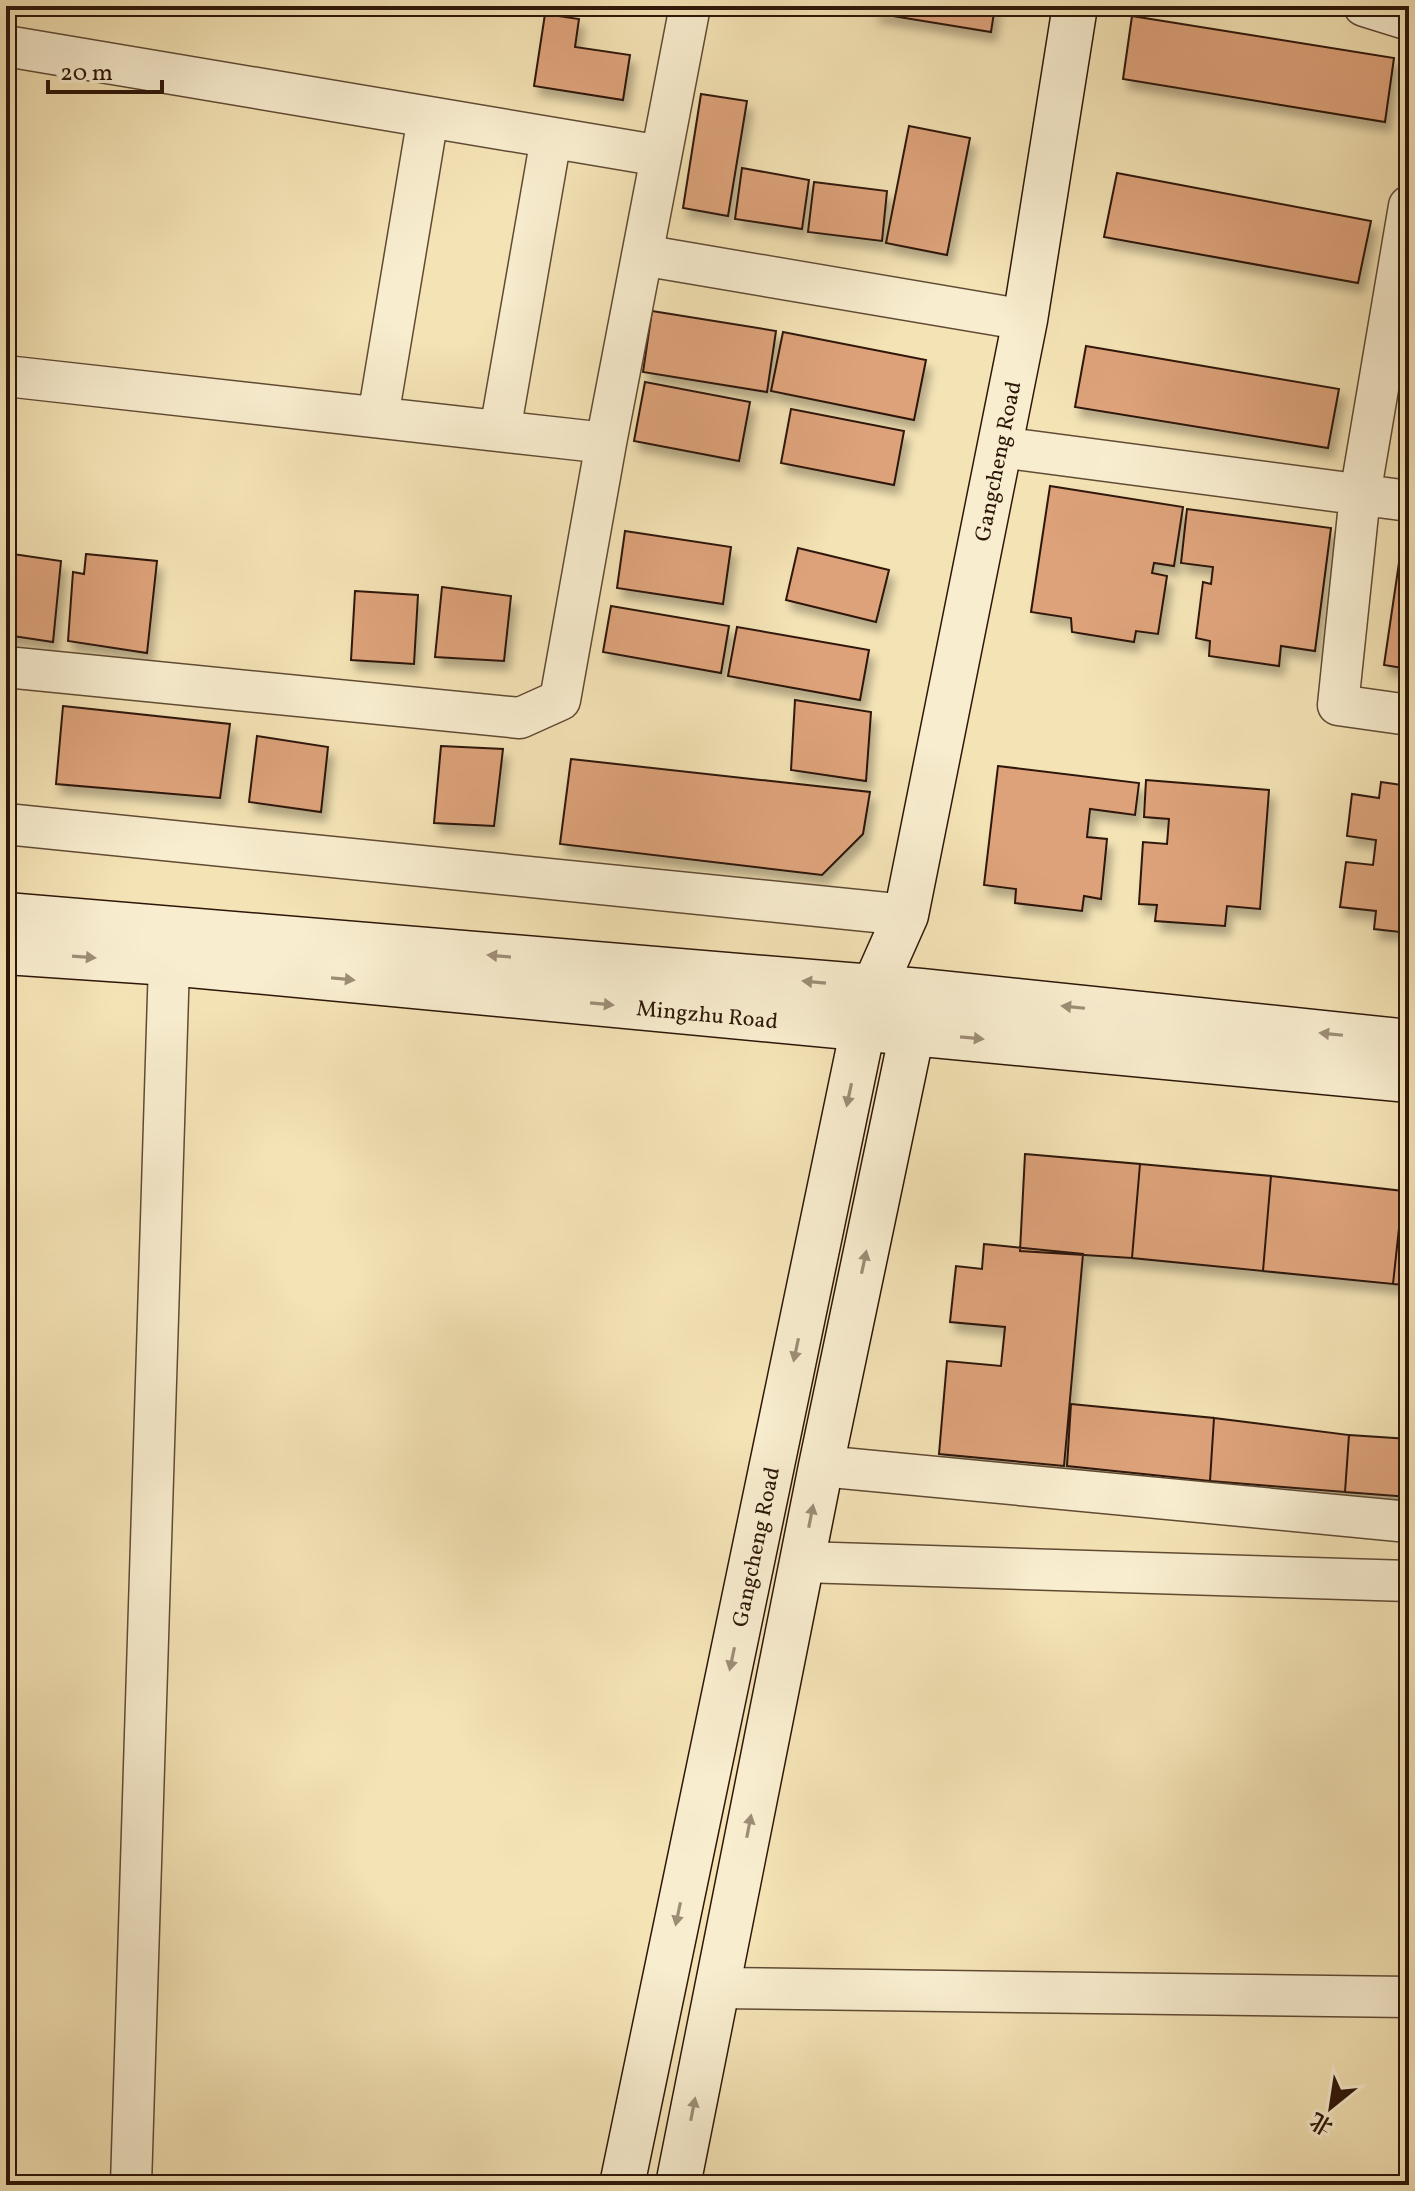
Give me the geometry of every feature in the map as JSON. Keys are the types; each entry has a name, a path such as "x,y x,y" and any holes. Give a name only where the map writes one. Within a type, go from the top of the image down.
{"street":[{"path":"6,667 520,718 560,700 690,6"},
{"name":"Gangcheng Road","path":"622,2185 869,1008 906,915 1025,320 1075,6"},
{"path":"1364,6 1409,20"},
{"path":"6,46 661,156"},
{"path":"378,417 428,117"},
{"path":"500,431 551,138"},
{"path":"1409,206 1360,495 1338,705 1409,715"},
{"path":"642,255 1025,320"},
{"path":"6,376 606,443"},
{"path":"1000,447 1409,501"},
{"path":"6,824 906,915"},
{"name":"Mingzhu Road","path":"6,915 869,1008"},
{"name":"Gangcheng Road","path":"678,2185 821,1466 916,1012 906,915"},
{"name":"Mingzhu Road","path":"6,952 1409,1042"},
{"path":"131,2185 169,963"},
{"name":"Mingzhu Road","path":"916,1012 1409,1080"},
{"path":"821,1466 1409,1522"},
{"path":"802,1562 1409,1581"},
{"path":"717,1988 1409,1997"}],"building":[{"path":"875,6 995,6 991,32 874,13"},
{"path":"545,14 579,19 575,47 630,55 623,100 534,86"},
{"path":"1132,16 1394,58 1385,122 1123,79"},
{"path":"701,94 747,101 728,216 683,208"},
{"path":"909,126 970,138 947,255 886,243"},
{"path":"742,168 809,180 802,229 735,219"},
{"path":"1117,173 1371,221 1358,283 1104,237"},
{"path":"814,182 887,191 882,241 808,232"},
{"path":"652,311 776,331 767,392 643,372"},
{"path":"783,332 926,360 914,420 771,391"},
{"path":"1086,346 1339,389 1328,448 1075,407"},
{"path":"645,382 750,402 739,461 634,441"},
{"path":"791,409 904,431 894,485 781,463"},
{"path":"1050,486 1183,507 1174,566 1154,563 1152,573 1167,576 1158,634 1136,631 1134,642 1072,632 1071,618 1031,612"},
{"path":"1187,509 1331,528 1315,651 1281,646 1279,666 1209,656 1210,641 1196,638 1203,582 1211,584 1213,567 1181,563"},
{"path":"625,531 731,547 723,604 617,588"},
{"path":"798,548 889,570 876,622 786,600"},
{"path":"6,553 61,561 53,642 6,635"},
{"path":"86,554 157,561 147,653 68,641 73,572 84,574"},
{"path":"1400,556 1409,557 1409,669 1384,665"},
{"path":"442,587 511,596 504,661 435,657"},
{"path":"355,591 418,595 414,664 351,660"},
{"path":"611,606 729,626 721,673 603,652"},
{"path":"737,627 869,650 860,700 728,676"},
{"path":"795,700 871,712 866,781 791,770"},
{"path":"63,706 230,724 220,798 56,784"},
{"path":"257,736 328,747 321,812 249,802"},
{"path":"441,746 503,749 494,826 434,823"},
{"path":"571,759 870,792 863,834 822,875 560,844"},
{"path":"998,766 1139,783 1135,815 1090,809 1087,837 1107,839 1101,899 1084,896 1082,911 1015,903 1016,889 984,885"},
{"path":"1146,780 1269,790 1260,909 1227,906 1225,926 1155,921 1157,905 1139,904 1143,842 1167,844 1169,819 1144,817"},
{"path":"1381,782 1409,786 1409,933 1374,929 1376,911 1340,907 1346,862 1373,865 1376,840 1347,836 1352,794 1379,798"},
{"path":"1025,1154 1140,1164 1132,1258 1020,1251"},
{"path":"1140,1164 1271,1176 1263,1271 1132,1258"},
{"path":"1271,1176 1403,1191 1393,1284 1263,1271"},
{"path":"1403,1191 1409,1191 1409,1285 1393,1284"},
{"path":"984,1244 1083,1254 1064,1466 939,1454 947,1361 1001,1366 1005,1327 950,1322 956,1266 982,1269"},
{"path":"1071,1404 1214,1418 1210,1481 1067,1466"},
{"path":"1214,1418 1349,1435 1345,1492 1210,1481"},
{"path":"1349,1435 1409,1439 1409,1497 1345,1492"}]}
